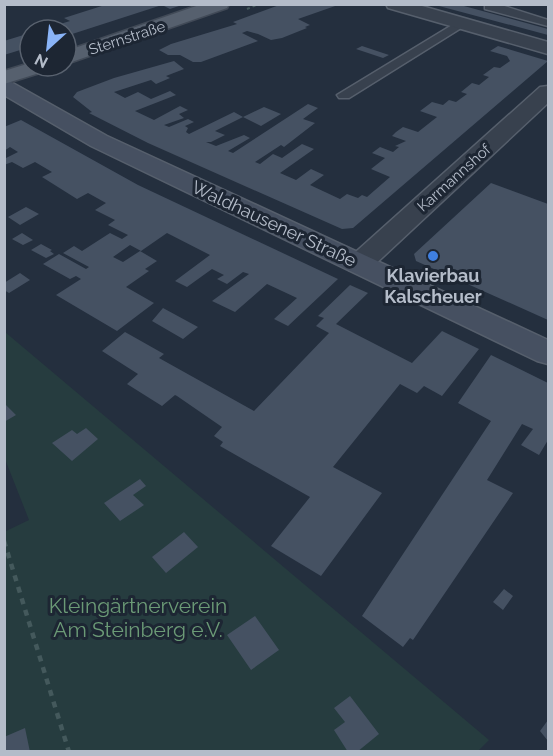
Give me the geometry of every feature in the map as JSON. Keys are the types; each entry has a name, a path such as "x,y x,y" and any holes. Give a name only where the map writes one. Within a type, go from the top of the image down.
{"main road":[{"name":"Sternstraße","path":"78,54 221,4"}],"street":[{"path":"394,4 549,48"},
{"name":"Waldhausener Straße","path":"4,86 99,141 549,353"},
{"name":"Karmannshof","path":"359,264 549,92"}],"lane":[{"path":"493,4 489,7 549,23"},
{"path":"344,95 462,23"}],"path":[{"path":"4,541 69,752"}],"green space":[{"name":"Kleingärtnerverein Am Steinberg e.V.","path":"5,332 489,740 477,752 5,751 4,532 29,520 5,459"}],"building":[{"path":"108,4 182,5 170,9 162,5 78,32 78,18 64,18"},
{"path":"282,4 338,5 298,19 310,25 282,38 271,40 247,31 242,33 258,41 201,62 193,62 180,55 168,55 159,50 171,44 237,24 233,22"},
{"path":"441,4 466,4 464,6 548,29 548,35 439,6"},
{"path":"18,37 18,51 4,55 4,41"},
{"path":"362,46 389,55 383,58 356,49"},
{"path":"498,46 548,61 353,228 342,229 148,143 89,113 92,112 73,97 77,92 114,78 174,61 184,69 166,76 170,78 156,84 151,80 114,92 125,98 138,92 151,99 170,91 176,95 135,111 154,120 180,106 188,110 179,114 184,118 164,125 169,127 188,119 194,122 185,126 189,134 234,112 243,117 215,131 225,135 206,142 216,146 244,135 250,138 228,151 233,153 308,104 318,108 303,119 315,123 284,147 281,145 255,162 260,164 273,154 282,158 302,144 314,149 280,173 296,180 311,169 324,175 310,185 340,199 347,194 358,198 362,195 367,197 390,177 371,169 385,158 372,153 380,147 393,152 399,147 395,146 406,141 392,136 396,132 403,127 418,132 437,117 420,111 432,102 443,105 449,100 456,102 467,94 461,92 472,83 479,85 489,77 483,75 494,67 500,68 510,61 507,56 490,51"},
{"path":"264,107 281,114 261,126 243,117"},
{"path":"21,120 138,185 338,279 288,326 274,319 297,298 267,284 235,312 212,301 249,274 243,272 227,284 217,279 224,275 212,269 187,287 175,281 210,255 167,233 141,251 130,245 113,257 123,262 140,251 157,261 145,269 149,271 126,287 154,303 117,331 56,295 81,279 76,276 70,279 43,264 59,254 86,269 89,267 63,253 74,246 82,251 110,233 122,239 128,235 108,225 115,220 95,210 106,203 88,193 77,199 42,177 52,172 35,162 23,168 12,162 4,165 4,159 18,152 10,147 4,151 4,127"},
{"path":"491,183 548,204 548,320 416,261 414,254"},
{"path":"26,207 39,214 20,225 8,217"},
{"path":"22,233 33,240 23,245 12,239"},
{"path":"41,244 52,250 50,251 54,254 46,258 31,250"},
{"path":"20,273 30,280 9,293 4,290 4,283"},
{"path":"350,285 368,293 336,324 412,363 442,331 479,349 442,396 424,386 417,393 400,384 333,467 382,493 321,576 271,546 310,497 220,446 223,442 214,436 222,427 177,396 175,395 162,406 127,384 138,374 102,351 125,332 164,354 159,358 254,411 329,333 316,326 324,318 318,316"},
{"path":"163,308 198,327 183,339 152,321"},
{"path":"491,355 548,383 548,440 539,455 521,445 533,429 522,424 487,480 513,493 413,640 410,638 403,647 362,616 491,421 458,403"},
{"path":"4,403 16,415 4,422"},
{"path":"86,428 98,439 72,461 52,443 72,430 77,434"},
{"path":"140,479 146,486 133,495 144,505 120,521 104,503"},
{"path":"184,532 198,547 166,573 152,557"},
{"path":"504,589 513,596 503,610 493,602"},
{"path":"255,616 279,650 251,670 227,635"},
{"path":"350,696 379,734 357,752 348,752 334,730 345,722 334,708"},
{"path":"548,720 548,741 540,731"},
{"path":"25,728 30,752 4,752 4,737"}],"place":[{"name":"Klavierbau Kalscheuer","path":"433,256"}]}
